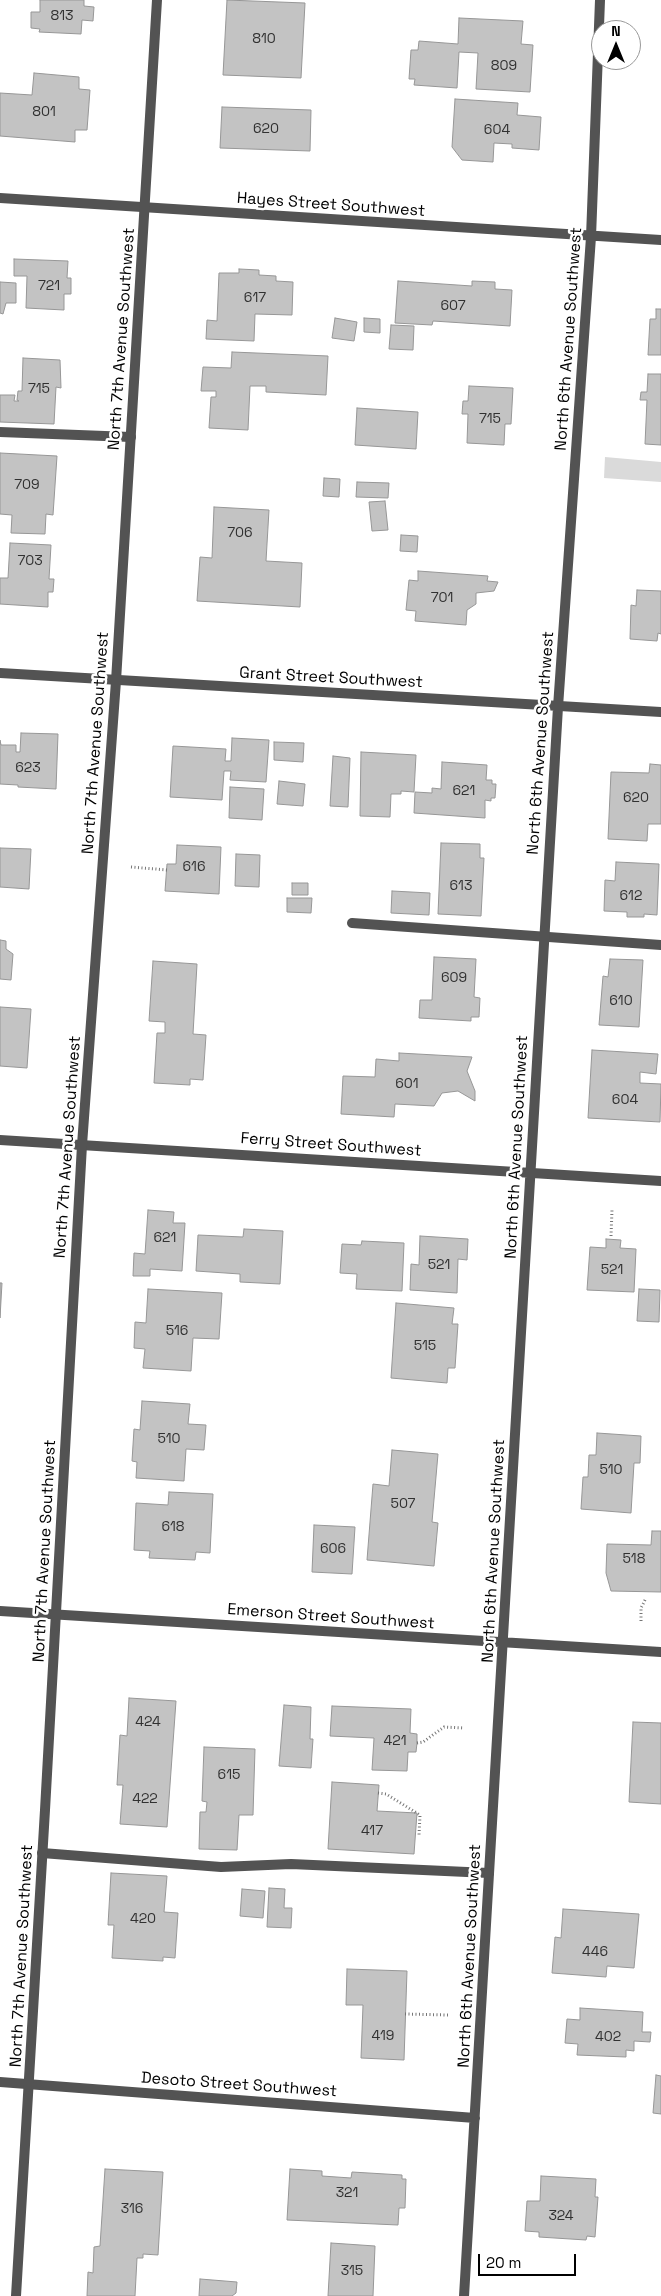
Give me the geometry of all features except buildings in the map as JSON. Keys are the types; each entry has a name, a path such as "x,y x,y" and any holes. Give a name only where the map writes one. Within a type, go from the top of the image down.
{"street":[{"name":"North 7th Avenue Southwest","path":"16,2296 82,1145 116,681 157,0"},
{"name":"North 6th Avenue Southwest","path":"464,2296 558,707 592,237 600,0"},
{"name":"Hayes Street Southwest","path":"0,198 661,240"},
{"path":"0,432 131,437"},
{"name":"Grant Street Southwest","path":"0,673 661,712"},
{"path":"352,923 544,939 661,945"},
{"name":"Ferry Street Southwest","path":"0,1140 661,1181"},
{"name":"Emerson Street Southwest","path":"0,1612 661,1652"},
{"path":"42,1853 221,1867 291,1864 489,1873"},
{"name":"Desoto Street Southwest","path":"0,2082 475,2118"}],"path":[{"path":"131,867 167,870"},
{"path":"612,1210 612,1236"},
{"path":"642,1621 642,1608 646,1598"},
{"path":"417,1743 423,1742 444,1727 464,1728"},
{"path":"378,1793 386,1794 420,1815 419,1835"},
{"path":"405,2014 448,2015"}],"shaded area":[{"path":"605,457 661,462 661,482 604,478"}]}
